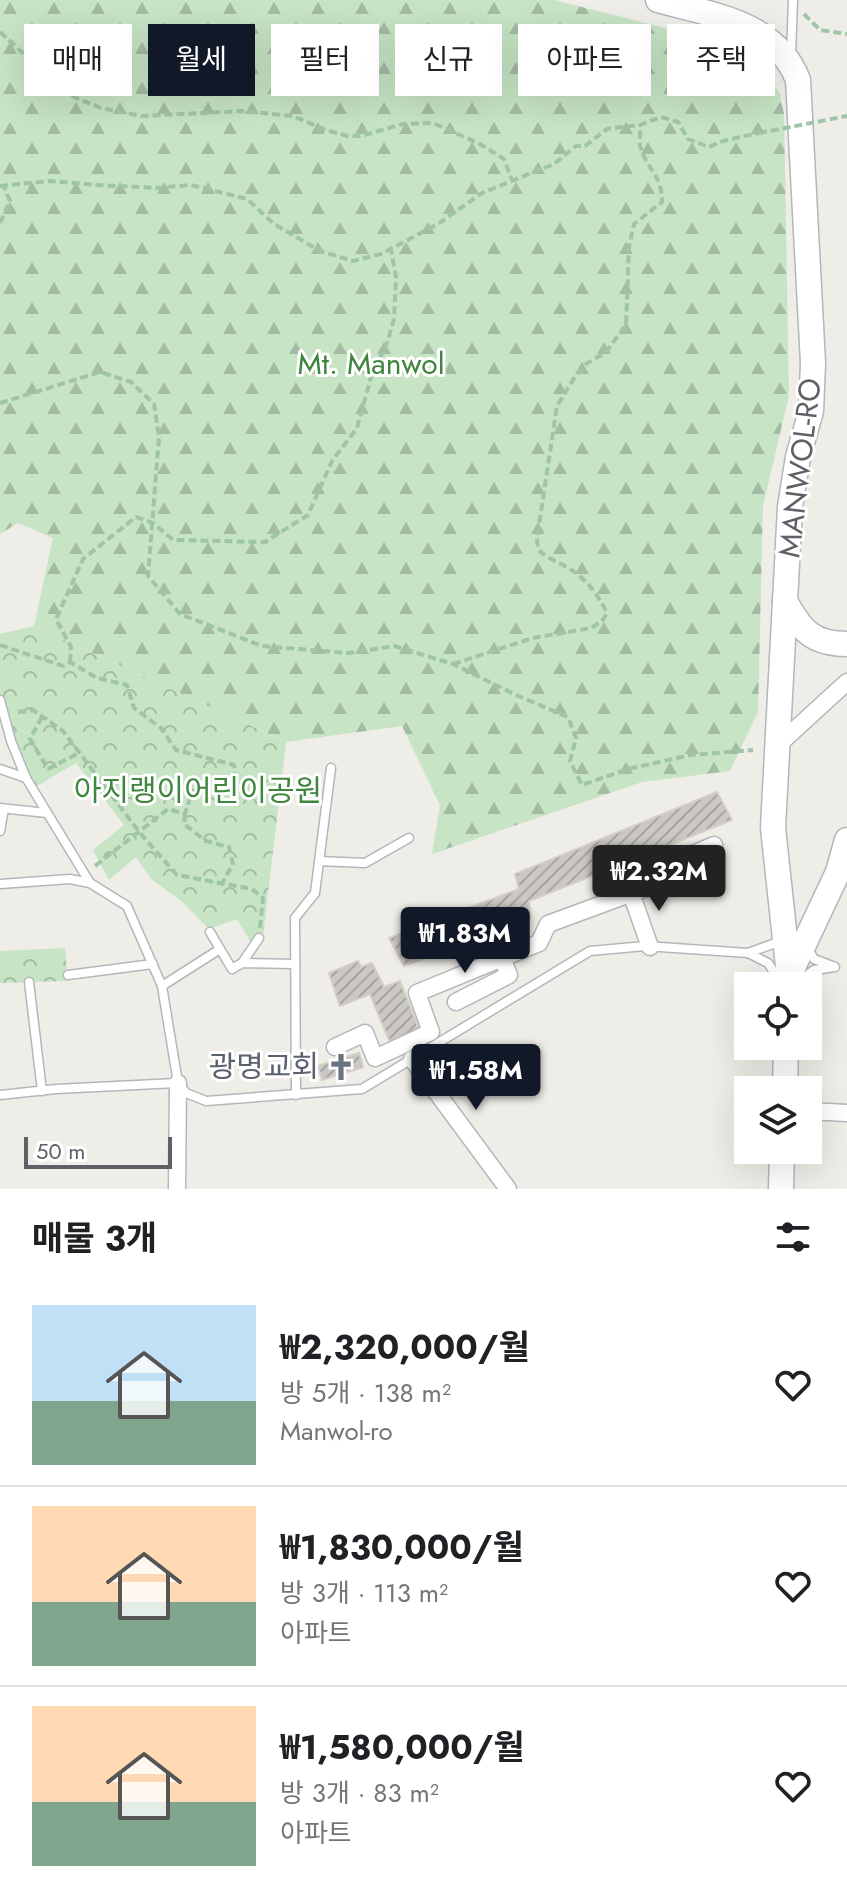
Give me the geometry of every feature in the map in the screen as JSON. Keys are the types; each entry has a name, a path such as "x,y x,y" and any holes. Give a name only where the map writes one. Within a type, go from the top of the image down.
{"street":[{"path":"658,0 759,31 791,60"},
{"name":"MANWOL-RO","path":"790,972 795,941 773,828 790,507 798,457 811,411 813,363 798,80 791,60"},
{"path":"785,600 800,629 831,644 847,644"},
{"path":"777,746 847,682"},
{"path":"795,941 838,872 847,840"},
{"path":"335,1047 365,1033 375,1058 431,1032 417,993 539,943 548,924 673,878 674,862 714,845"},
{"path":"631,893 650,947"},
{"path":"456,1002 509,975 502,958"},
{"path":"412,1059 508,1189"},
{"path":"177,1189 178,1083"},
{"path":"822,1112 847,1113"},
{"path":"781,1189 782,1164"}],"lane":[{"path":"791,60 793,0"},
{"path":"0,700 26,778 90,883"},
{"path":"296,1095 295,918 315,893 331,768"},
{"path":"0,769 26,778"},
{"path":"0,831 2,808 47,813"},
{"path":"319,861 365,863 409,838"},
{"path":"0,884 70,879 90,883 127,906 162,986 178,1083 186,1093 206,1101 362,1089 590,951 650,947 748,953 795,941 814,959 835,967"},
{"path":"210,932 232,969 242,963 259,938"},
{"path":"162,986 220,949"},
{"path":"748,953 768,963 777,972"},
{"path":"242,963 295,964"},
{"path":"68,975 153,964"},
{"path":"810,972 847,967"},
{"path":"29,982 42,1091"},
{"path":"0,1095 178,1083"}],"path":[{"path":"793,0 820,30 847,34"},
{"path":"0,32 58,85 74,97 101,108 142,116 242,111 293,116 348,136 361,136 403,124 433,123 480,144 504,159 512,181"},
{"path":"0,223 10,201 2,187 50,181 157,188 190,185 247,199 274,224 320,251 353,261 391,249 438,224 482,193 554,164 576,146 585,146 607,129 640,125 661,117 678,122 688,139 709,147 723,141 847,116"},
{"path":"453,664 533,638 591,628 602,621 607,613 599,597 581,577 563,564 546,558 538,549 537,538 557,406 576,375 586,364 606,352 626,325 629,247 634,224 662,202 659,178 641,149 640,125"},
{"path":"70,662 71,647 56,619 83,559 136,517 153,523 173,540 265,542 308,515 332,461 357,428 371,377 387,343 394,319 396,277 391,249"},
{"path":"0,403 100,372 131,382 154,404 159,437 148,576 180,614 262,646 348,653 394,646 453,664 568,717 576,738 570,761 582,785 628,769 691,755 753,750"},
{"path":"0,645 63,666 70,662"},
{"path":"70,662 97,678 127,685 134,708 161,728 176,750 234,765 235,782 192,791 185,814 184,824 206,841 229,847 233,864 221,885"},
{"path":"4,714 33,710 63,731 140,833 177,875 252,889 263,898 259,938"},
{"path":"42,717 30,739 48,769 79,753"},
{"path":"84,872 101,863 168,809 185,814"}],"green space":[{"name":"Mt. Manwol","path":"0,0 554,0 649,24 518,24 518,96 651,96 651,24 667,28 667,96 775,96 775,87 780,94 784,114 789,396 763,506 758,712 730,771 642,782 432,854 440,805 402,726 286,742 34,626 53,538 18,523 0,534"},
{"name":"아지랭이어린이공원","path":"34,626 286,742 263,936 251,943 237,919 209,929 179,899 151,879 136,857 109,880 93,850 124,825 76,763 37,786 11,741 0,705 0,634"},
{"path":"65,948 68,981 0,983 0,951"}],"building":[{"path":"717,792 732,820 529,901 530,918 404,966 389,938 519,889 515,874"},
{"path":"358,961 361,967 372,963 384,987 400,981 420,1032 391,1045 370,994 340,1006 329,973"},
{"name":"광명교회","path":"359,1053 363,1067 322,1080 318,1066"}],"place":[{"name":"광명교회","path":"341,1067"}]}
